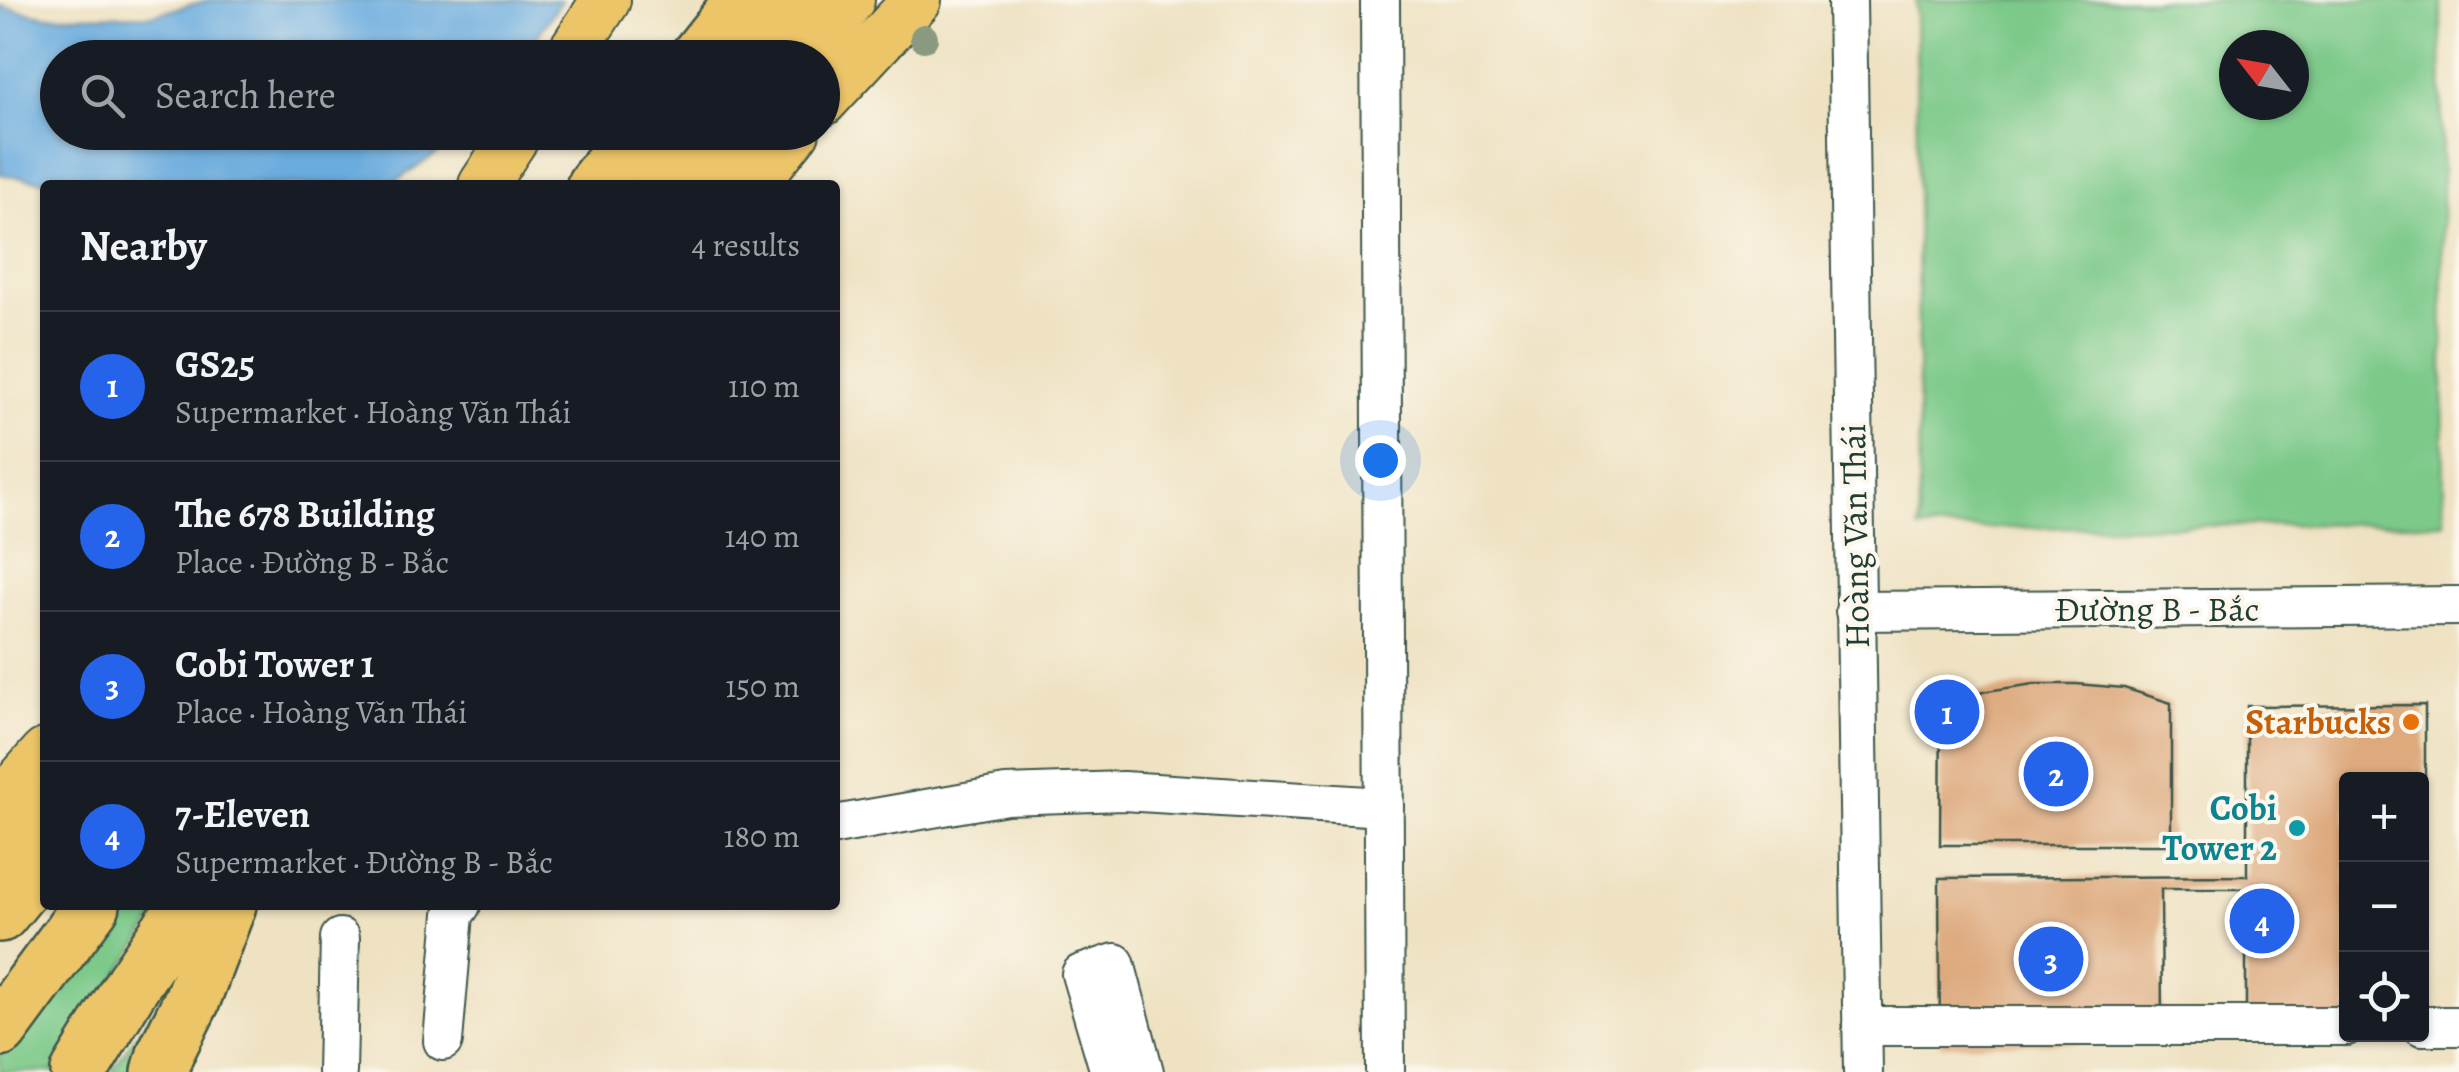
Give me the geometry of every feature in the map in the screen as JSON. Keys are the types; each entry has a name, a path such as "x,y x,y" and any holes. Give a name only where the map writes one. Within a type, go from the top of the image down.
{"highway":[{"path":"711,40 743,0"},
{"path":"771,40 802,0"},
{"path":"599,180 623,150"},
{"path":"665,180 687,150"},
{"path":"0,914 40,865"},
{"path":"0,1028 88,910"},
{"path":"79,1072 183,910"},
{"path":"160,1072 226,910"}],"main road":[{"path":"580,40 606,0"},
{"path":"687,40 718,0"},
{"path":"820,40 850,0"},
{"path":"840,83 917,0"},
{"path":"485,180 506,150"},
{"path":"574,180 598,150"},
{"path":"710,180 734,150"},
{"path":"756,180 780,150"},
{"path":"0,804 40,759"},
{"path":"0,854 40,811"},
{"path":"192,1000 253,910"}],"street":[{"path":"1380,0 1385,1072"},
{"name":"Hoàng Văn Thái","path":"1847,0 1863,1072"},
{"name":"Đường B - Bắc","path":"1856,611 2459,606"},
{"path":"840,824 1006,796 1123,791 1384,807"},
{"path":"443,1042 457,910"},
{"path":"337,1072 340,938"},
{"path":"1110,1072 1082,974 1115,963 1144,1072"},
{"path":"1862,1026 2339,1026"},
{"path":"2429,1026 2459,1026"}],"green space":[{"path":"1916,0 2441,0 2444,523 1919,529"},
{"path":"108,910 161,910 53,1072 0,1072 0,1053"},
{"path":"159,1008 137,1072 111,1072 152,1012"}],"water":[{"path":"209,0 562,0 535,40 40,40 40,150 442,150 398,180 40,180 0,174 0,6 46,16 152,15"}],"building":[{"path":"2034,684 2124,688 2171,703 2171,845 1940,845 1941,704 1987,691"},
{"path":"2425,705 2425,772 2339,772 2339,1038 1940,1045 1939,878 2247,876 2247,706","holes":["2161,889 2246,889 2246,1026 2162,1028"]}],"place":[{"name":"GS25","path":"1947,712"},
{"name":"Starbucks","path":"2411,722"},
{"name":"The 678 Building","path":"2056,774"},
{"name":"Cobi Tower 2","path":"2297,828"},
{"name":"7-Eleven","path":"2262,921"},
{"name":"Cobi Tower 1","path":"2051,959"}]}
